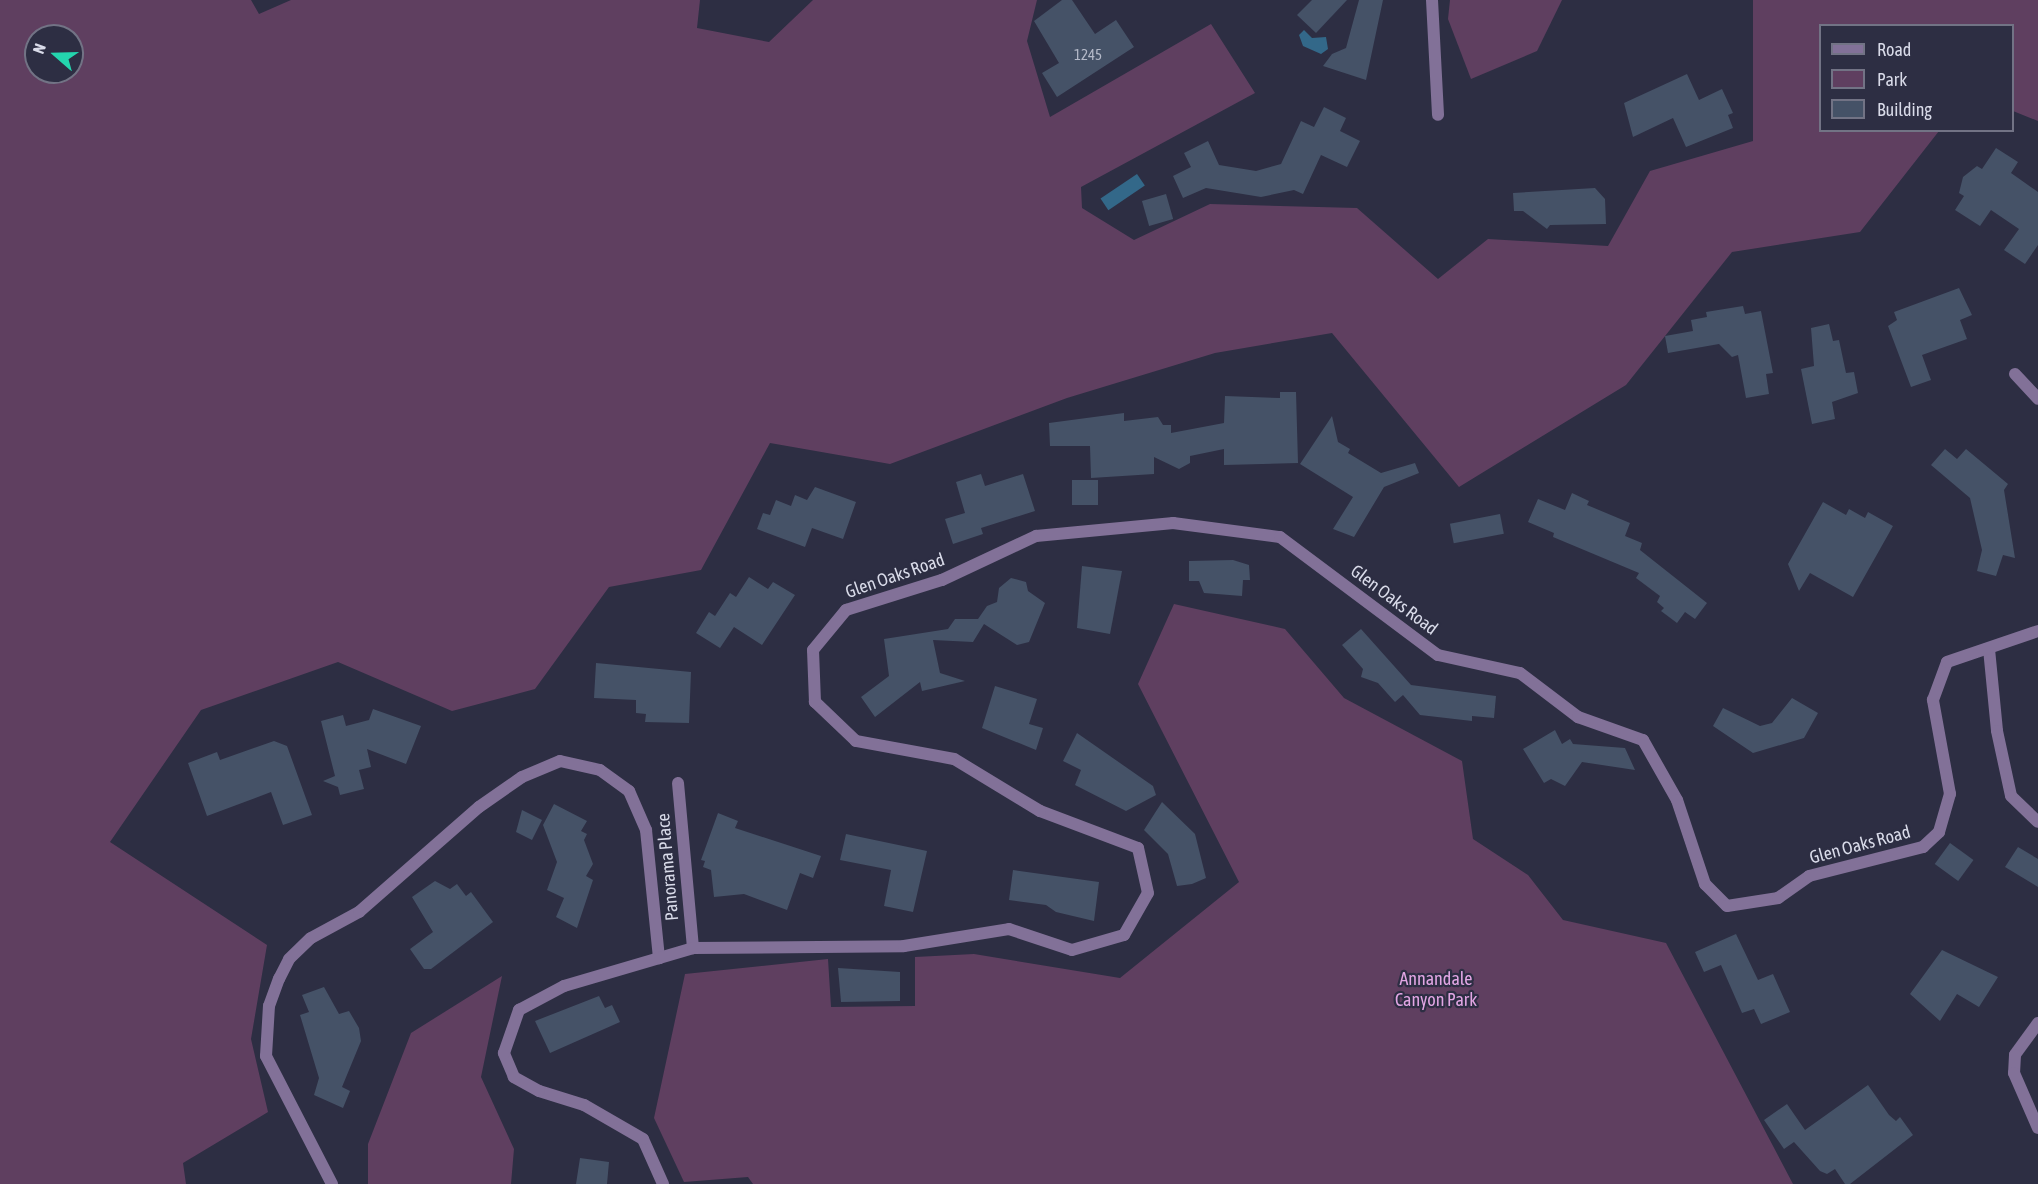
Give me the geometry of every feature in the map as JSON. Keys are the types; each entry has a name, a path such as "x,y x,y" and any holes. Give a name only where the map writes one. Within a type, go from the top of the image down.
{"street":[{"path":"1432,0 1438,115"},
{"path":"2015,374 2033,385 2038,399"},
{"name":"Glen Oaks Road","path":"663,1184 643,1139 585,1105 539,1091 514,1077 504,1053 519,1010 564,986 693,948 904,946 1009,929 1072,950 1124,935 1148,893 1138,848 1040,811 954,759 856,741 815,702 813,650 846,610 942,580 1036,536 1173,523 1280,537 1438,655 1520,673 1578,717 1643,740 1677,800 1705,884 1727,906 1778,898 1809,876 1923,847 1939,832 1950,794 1933,700 1947,662 2038,631"},
{"path":"1989,649 1997,731 2011,796 2038,822"},
{"path":"332,1184 266,1056 269,1006 279,979 289,959 311,938 359,912 479,807 522,777 560,761 600,770 629,790 646,830 659,958"},
{"name":"Panorama Place","path":"678,783 693,948"},
{"path":"2038,1023 2014,1055 2014,1073 2038,1128"}],"green space":[{"path":"0,0 251,0 259,14 291,0 700,0 697,28 769,42 813,0 1037,0 1027,41 1050,117 1211,24 1255,93 1081,187 1082,208 1134,240 1210,204 1357,208 1438,279 1488,239 1608,246 1650,171 1753,141 1753,0 2038,0 2038,121 2014,111 2014,24 1819,24 1819,132 1938,132 1860,232 1732,252 1626,385 1459,487 1332,333 1215,353 1067,398 890,464 770,443 701,570 609,587 535,689 452,711 338,662 201,710 110,842 267,945 251,1039 268,1112 183,1163 186,1184 0,1184"},
{"path":"1450,0 1562,0 1537,51 1471,79 1448,19"},
{"name":"Annandale Canyon Park","path":"1174,604 1285,629 1344,698 1462,761 1473,839 1528,875 1563,920 1666,943 1793,1184 753,1184 748,1177 684,1182 654,1118 685,974 828,959 831,1007 915,1006 915,957 974,954 1120,978 1239,882 1138,684"},
{"path":"502,976 481,1077 514,1149 511,1184 368,1184 368,1144 411,1033"}],"water":[{"path":"1304,30 1312,38 1326,37 1328,49 1321,54 1303,46 1299,35"},
{"path":"1137,174 1145,186 1108,210 1101,199"}],"building":[{"path":"1062,0 1072,0 1095,34 1116,20 1134,47 1057,97 1042,73 1059,63 1034,21"},
{"path":"1312,0 1347,0 1316,33 1297,15"},
{"path":"1359,0 1383,0 1366,80 1323,66 1332,54 1346,48"},
{"path":"1687,74 1699,100 1722,89 1733,113 1728,115 1733,128 1686,147 1673,118 1633,137 1624,103"},
{"path":"1324,107 1346,118 1340,131 1360,141 1347,167 1321,155 1303,194 1294,190 1261,197 1206,188 1183,198 1173,176 1191,167 1184,153 1208,141 1219,165 1256,171 1281,164 1301,121 1314,127"},
{"path":"1996,148 2018,162 2011,173 2038,192 2038,245 2025,264 2004,250 2019,229 1991,210 1980,226 1955,210 1964,196 1959,193 1963,177 1977,166 1982,169"},
{"path":"1595,188 1605,199 1606,224 1550,225 1547,229 1523,211 1514,211 1513,193"},
{"path":"1166,194 1173,219 1149,226 1142,201"},
{"path":"1959,288 1972,315 1960,320 1967,339 1922,355 1931,380 1911,387 1888,326 1897,320 1894,312"},
{"path":"1743,306 1745,314 1761,311 1773,373 1766,374 1769,394 1746,398 1738,355 1732,357 1719,344 1668,353 1665,336 1693,331 1691,320 1707,317 1706,312"},
{"path":"1829,324 1833,341 1839,340 1846,373 1854,372 1858,393 1832,402 1835,419 1812,424 1801,369 1814,366 1811,328"},
{"path":"1280,392 1296,392 1298,463 1224,465 1224,449 1190,456 1190,463 1179,469 1154,457 1154,474 1091,478 1090,446 1050,446 1049,423 1124,413 1124,421 1158,417 1163,425 1171,425 1171,433 1224,423 1225,396 1280,398"},
{"path":"1332,416 1338,442 1350,449 1348,453 1381,473 1415,463 1419,473 1384,487 1354,537 1333,529 1353,497 1300,464"},
{"path":"1945,449 1957,459 1966,449 2008,484 2004,490 2015,558 2003,555 1996,576 1977,571 1982,550 1970,498 1931,465"},
{"path":"981,474 985,486 1023,474 1035,511 981,528 983,534 953,544 945,519 965,513 956,482"},
{"path":"1072,480 1098,480 1098,505 1072,505"},
{"path":"815,487 856,502 843,539 812,528 805,547 757,529 763,513 770,515 776,500 791,506 795,495 807,500"},
{"path":"1572,493 1589,501 1587,505 1630,523 1625,536 1642,543 1640,550 1707,603 1695,619 1685,612 1677,623 1661,611 1664,608 1657,602 1660,596 1636,578 1639,573 1553,537 1554,533 1528,522 1538,499 1565,510"},
{"path":"1823,502 1846,515 1849,509 1865,518 1868,512 1893,526 1853,597 1810,573 1799,591 1788,564"},
{"path":"1500,514 1504,534 1454,543 1450,524"},
{"path":"1233,560 1249,565 1250,580 1243,580 1242,596 1204,593 1199,581 1189,581 1189,561"},
{"path":"1082,566 1122,571 1110,634 1077,628"},
{"path":"749,577 768,589 773,582 795,595 762,645 734,627 720,648 696,633 709,612 715,616 730,593 736,597"},
{"path":"1011,578 1026,582 1028,591 1045,603 1029,642 1017,645 984,624 973,642 933,640 940,673 965,681 922,691 920,682 875,717 861,697 889,676 884,639 948,629 955,619 978,619 987,606 997,602 999,588"},
{"path":"1361,629 1411,685 1496,696 1494,718 1472,716 1472,721 1420,715 1403,695 1395,702 1378,683 1361,677 1363,669 1342,645"},
{"path":"596,663 691,672 689,723 645,722 646,714 636,713 636,700 594,698"},
{"path":"995,686 1037,699 1029,724 1043,728 1036,750 982,728"},
{"path":"1792,698 1818,713 1804,738 1753,753 1713,726 1723,708 1760,726 1772,723"},
{"path":"373,709 421,726 406,764 367,749 371,767 359,770 364,789 340,795 338,787 323,781 335,776 321,721 343,715 346,726 369,720"},
{"path":"1555,730 1562,744 1570,739 1573,744 1625,748 1635,770 1582,762 1565,786 1551,779 1544,783 1523,749"},
{"path":"1077,733 1153,786 1156,795 1126,811 1075,785 1081,770 1063,761"},
{"path":"274,741 287,746 312,815 283,825 271,792 207,816 188,763 217,752 220,760"},
{"path":"1162,802 1195,834 1206,878 1192,884 1177,886 1168,854 1144,830"},
{"path":"554,804 587,821 581,831 587,834 584,840 593,864 586,876 593,880 577,928 556,917 564,898 547,890 557,862 543,825"},
{"path":"522,810 542,820 532,840 516,832"},
{"path":"718,813 738,821 735,828 821,856 813,878 800,873 787,910 744,894 714,897 711,870 703,867 705,861 701,860"},
{"path":"846,834 927,851 913,912 884,906 891,870 840,860"},
{"path":"1950,843 1973,860 1958,881 1935,864"},
{"path":"2018,847 2038,859 2038,887 2005,867"},
{"path":"1013,870 1099,882 1094,921 1056,912 1046,905 1009,900"},
{"path":"435,881 450,889 457,884 466,896 471,892 493,922 431,969 424,969 410,949 433,932 412,897"},
{"path":"1736,934 1758,980 1773,974 1790,1012 1761,1024 1754,1009 1742,1013 1721,965 1704,972 1695,952"},
{"path":"1942,950 1998,977 1979,1007 1957,994 1940,1021 1910,994"},
{"path":"838,968 900,972 900,1001 841,1002"},
{"path":"324,987 339,1014 349,1011 359,1028 361,1041 342,1087 350,1091 343,1108 314,1095 319,1078 300,1015 309,1012 302,995"},
{"path":"599,996 605,1008 612,1005 620,1022 550,1053 535,1021"},
{"path":"1868,1085 1889,1115 1896,1121 1900,1117 1913,1135 1850,1184 1845,1184 1835,1169 1827,1174 1820,1171 1794,1142 1784,1149 1764,1120 1787,1104 1805,1130"},
{"path":"580,1158 609,1162 607,1184 576,1184"}]}
